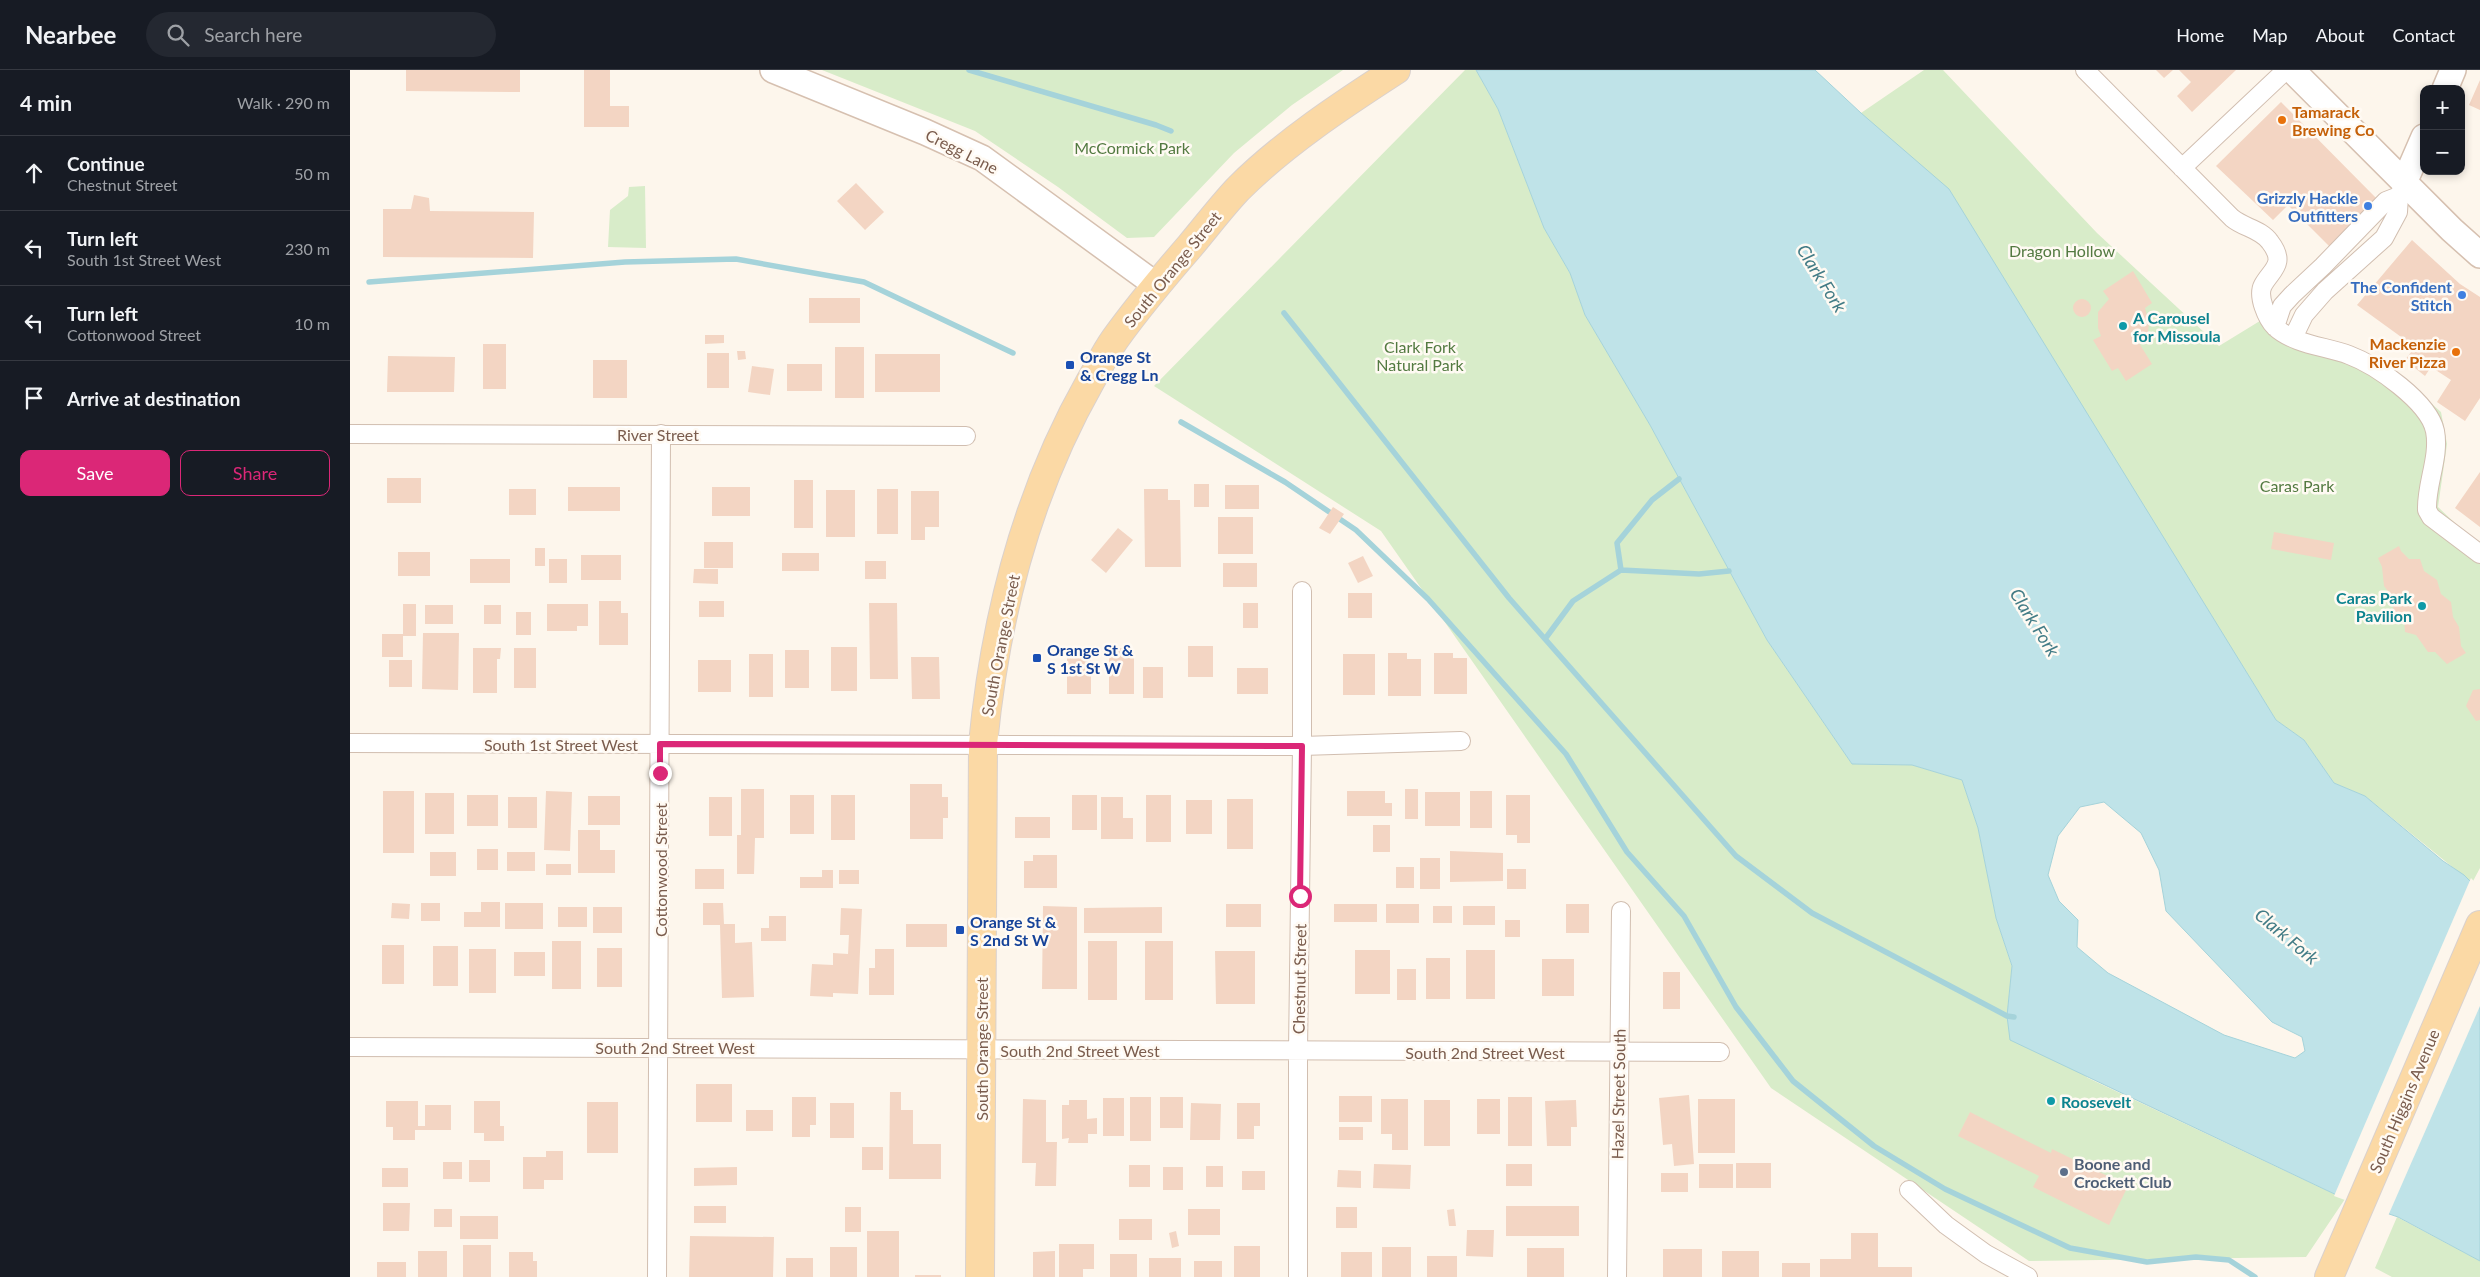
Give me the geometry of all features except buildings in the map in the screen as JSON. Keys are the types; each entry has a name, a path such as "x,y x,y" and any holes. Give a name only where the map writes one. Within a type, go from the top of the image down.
{"main road":[{"name":"South Orange Street","path":"980,1277 983,744 994,660 1006,595 1050,462 1070,418 1114,341 1156,285 1238,189 1312,126 1396,70"},
{"name":"South Higgins Avenue","path":"2328,1277 2480,925"}],"street":[{"name":"Cregg Lane","path":"773,70 925,132 982,158 1156,285"},
{"path":"2085,70 2232,218 2258,231 2270,241 2276,254 2276,268 2262,286 2261,295 2275,327 2293,338 2360,360 2387,377 2421,406 2432,420 2436,440 2427,510 2431,517 2480,554"},
{"path":"2182,168 2286,70"},
{"path":"2292,70 2402,189 2480,255"},
{"path":"2446,85 2453,70"},
{"path":"2293,338 2304,315 2325,292 2384,238 2398,212 2402,189 2420,146"},
{"path":"2275,327 2282,306 2292,294 2323,266 2386,201 2402,189"},
{"name":"River Street","path":"350,434 966,436"},
{"name":"Cottonwood Street","path":"657,1277 661,434"},
{"name":"Chestnut Street","path":"1298,1277 1302,591"},
{"name":"South 1st Street West","path":"350,743 1302,746 1462,741"},
{"name":"Hazel Street South","path":"1616,1277 1621,910"},
{"name":"South 2nd Street West","path":"350,1047 1720,1052"},
{"path":"1909,1190 1946,1225 1986,1254 2028,1277"}],"green space":[{"name":"McCormick Park","path":"822,70 1343,70 1292,105 1234,153 1154,237 1127,238 1058,187 975,131"},
{"name":"Clark Fork Natural Park","path":"1465,70 1476,70 1498,109 1544,228 1570,273 1585,315 1650,425 1767,640 1852,764 1912,765 1962,780 1978,828 1996,918 2012,967 2007,1016 2088,1078 2345,1199 2306,1257 2029,1261 1771,1088 1381,531 1154,386"},
{"name":"Caras Park","path":"1924,70 1943,70 2097,233 2219,346 2268,316 2275,327 2408,383 2441,412 2447,444 2438,507 2480,547 2480,868 2472,883 2365,796 2334,783 2304,740 2276,720 2010,290 1861,113"},
{"path":"645,186 646,248 608,247 610,210 628,196 629,187"},
{"path":"2397,1217 2480,1261 2480,1277 2392,1277 2375,1268"}],"water":[{"name":"Clark Fork","path":"1476,70 1815,70 1861,113 1949,189 2276,720 2304,740 2334,783 2365,796 2443,861 2464,875 2480,891 2480,1261 2398,1217 2345,1199 2010,1040 2007,1016 2012,966 1996,918 1978,828 1962,780 1912,765 1852,764 1767,640 1650,425 1585,315 1570,273 1544,228 1498,109","holes":["2104,802 2141,833 2159,870 2166,911 2272,1022 2302,1037 2305,1051 2295,1058 2224,1035 2108,973 2077,947 2078,920 2059,901 2048,875 2058,836 2080,807"]}],"pier":[{"path":"2471,878 2480,888 2480,1006 2388,1216 2334,1196"}],"waterway":[{"path":"969,70 1171,131"},
{"path":"369,282 625,262 736,259 864,282 1013,353"},
{"path":"1284,313 1509,598 1736,856 1812,913 2007,1016 2014,1017"},
{"path":"1181,422 1285,482 1356,530 1428,599 1566,754 1627,852 1684,916 1736,1007 1793,1081 1874,1146 1945,1189 2070,1248 2147,1262 2196,1257 2229,1260 2255,1277"},
{"path":"1621,570 1617,543 1652,500 1679,479"},
{"path":"1545,639 1573,601 1621,570 1699,574 1729,571"}],"place":[{"name":"Tamarack Brewing Co","path":"2282,120"},
{"name":"Grizzly Hackle Outfitters","path":"2368,206"},
{"name":"The Confident Stitch","path":"2462,295"},
{"name":"A Carousel for Missoula","path":"2123,326"},
{"name":"Mackenzie River Pizza","path":"2456,352"},
{"name":"Orange St & Cregg Ln","path":"1070,365"},
{"name":"Caras Park Pavilion","path":"2422,606"},
{"name":"Orange St & S 1st St W","path":"1037,658"},
{"name":"Orange St & S 2nd St W","path":"960,930"},
{"name":"Roosevelt","path":"2051,1101"},
{"name":"Boone and Crockett Club","path":"2064,1172"}],"route":[{"path":"660,773 660,744 1302,746 1300,896"}],"park label":[{"name":"Dragon Hollow","path":"2062,250"}]}
